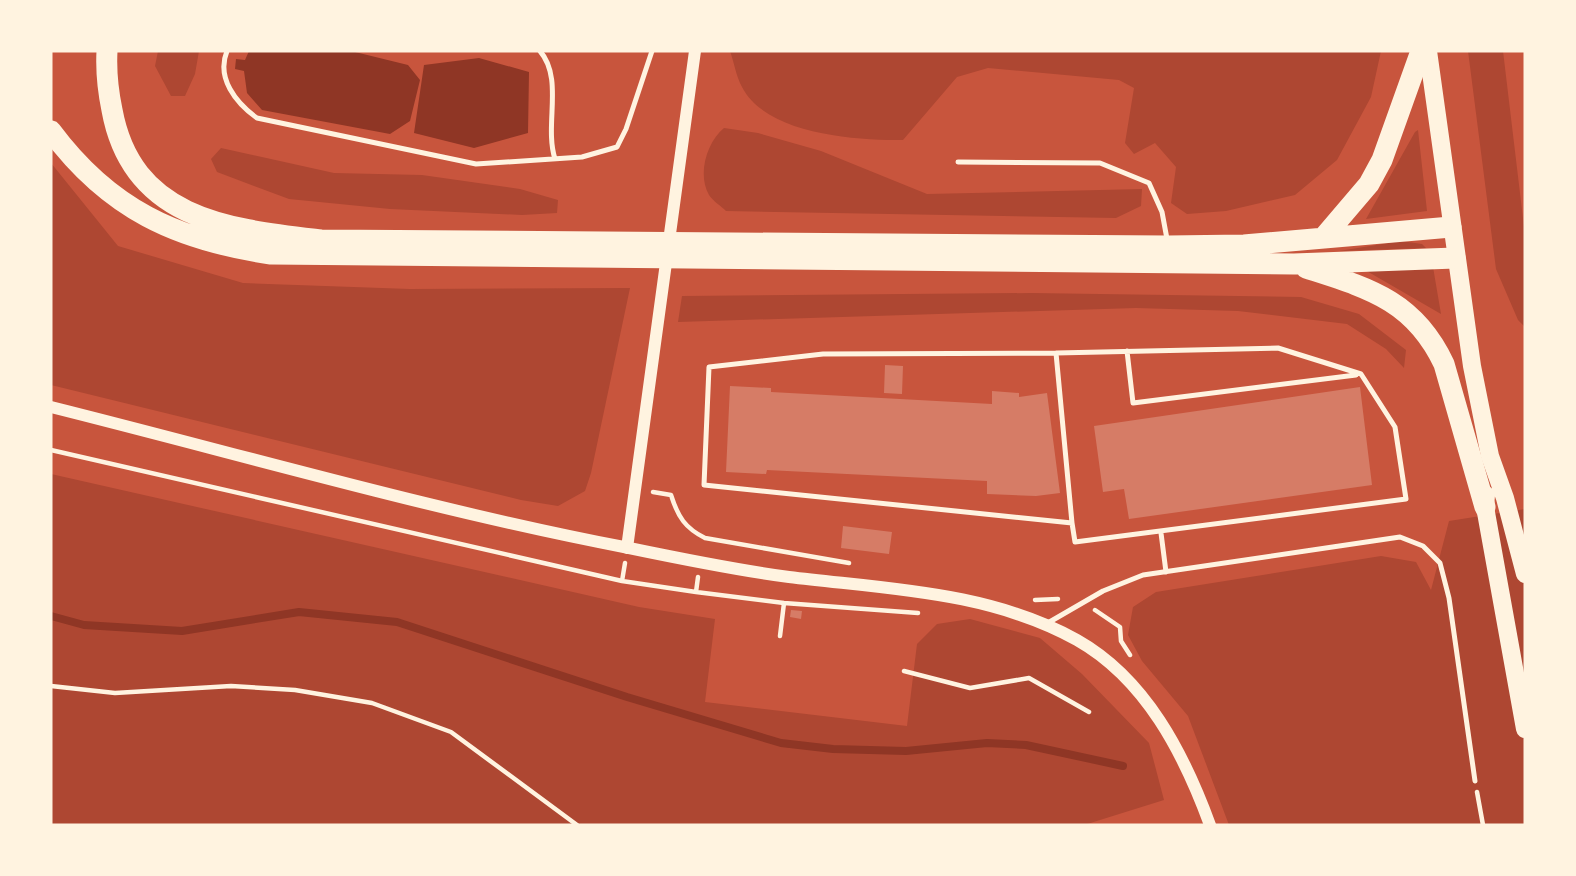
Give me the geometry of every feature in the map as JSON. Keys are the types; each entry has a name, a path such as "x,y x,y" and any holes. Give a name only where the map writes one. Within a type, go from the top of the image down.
{"highway":[{"path":"107,51 108,93 117,139 146,184 185,212 242,231 321,240 709,251 1294,264 1455,258"},
{"path":"1323,238 1369,184 1382,160 1421,51"},
{"path":"51,131 84,171 134,210 179,233 229,247 321,257 627,249"},
{"path":"709,251 1244,245 1451,226"},
{"path":"1294,264 1371,290 1397,304 1421,326 1444,364 1485,507"}],"main road":[{"path":"1428,51 1455,258 1490,456 1505,498 1525,574"},
{"path":"1490,456 1485,507 1525,729"}],"street":[{"path":"627,548 695,51"},
{"path":"51,407 627,548 783,576 958,598 996,606 1046,624 1080,642 1125,678 1161,720 1195,785 1209,825"}],"lane":[{"path":"228,51 224,60 228,88 242,107 257,118 476,164 582,157 617,147 626,130 652,51"},
{"path":"540,51 552,74 550,144 555,159"},
{"path":"958,162 1100,163 1115,168 1149,183 1162,212 1168,246"},
{"path":"1056,353 1075,542 1161,533 1406,499 1395,427 1361,374 1278,348 823,354 709,367 704,485 1072,523"},
{"path":"1127,351 1133,403 1361,374"},
{"path":"1161,533 1166,572"},
{"path":"1046,624 1103,591 1143,575 1400,537 1423,546 1440,563 1449,598 1475,781"}],"path":[{"path":"51,450 622,581"},
{"path":"635,490 671,495 677,514 688,529 705,538"},
{"path":"696,592 784,603 921,613"},
{"path":"780,636 784,603"},
{"path":"904,671 970,688 1029,678 1089,712"},
{"path":"51,686 115,692 231,686 295,690 372,704 452,732 577,825"},
{"path":"1475,781 1483,825"}],"shaded area":[{"path":"158,51 199,51 195,74 185,96 171,96 155,66"},
{"path":"249,51 351,51 408,65 420,80 410,121 390,134 262,110 247,93 244,71 235,69 236,59 245,60"},
{"path":"730,51 1381,51 1371,97 1337,160 1295,195 1226,211 1187,214 1171,203 1176,167 1155,143 1134,154 1125,143 1134,88 1119,80 988,68 957,77 903,140 862,138 814,132 771,116 754,103 742,87"},
{"path":"1468,51 1503,51 1525,235 1525,327 1518,320 1496,269"},
{"path":"479,58 529,72 528,133 474,148 414,133 424,65"},
{"path":"724,128 758,133 821,151 927,194 1142,189 1141,206 1116,218 726,211 709,195 704,178 709,150"},
{"path":"1418,130 1427,211 1366,219 1415,132"},
{"path":"221,148 334,173 422,175 520,189 558,200 557,213 522,215 390,209 289,199 217,172 211,159"},
{"path":"51,163 118,246 243,283 410,289 630,288 585,491 558,506 521,500 51,385"},
{"path":"1401,241 1422,244 1426,248 1339,251"},
{"path":"1433,267 1441,314 1365,270"},
{"path":"1031,293 1301,297 1359,314 1406,350 1404,368 1386,349 1347,324 1238,311 1136,308 678,322 682,296"},
{"path":"51,474 639,607 715,619 705,702 907,726 917,644 937,624 970,619 1040,638 1082,674 1149,743 1164,800 1084,825 51,825"},
{"path":"1525,509 1525,825 1229,825 1188,716 1142,661 1128,635 1133,607 1156,592 1381,556 1416,562 1431,590 1449,521"}],"building":[{"path":"885,365 903,366 902,394 884,393"},
{"path":"730,386 771,388 771,392 992,404 992,391 1019,393 1019,397 1047,393 1060,493 1036,496 987,494 987,481 767,470 766,474 726,472"},
{"path":"1360,387 1372,485 1129,519 1124,489 1103,492 1094,426"},
{"path":"843,526 892,532 889,554 841,548"},
{"path":"791,610 802,611 801,619 790,617"}],"waterway":[{"path":"51,616 84,625 182,631 299,612 397,622 627,697 781,743 833,749 906,751 987,743 1026,745 1123,766"}]}
